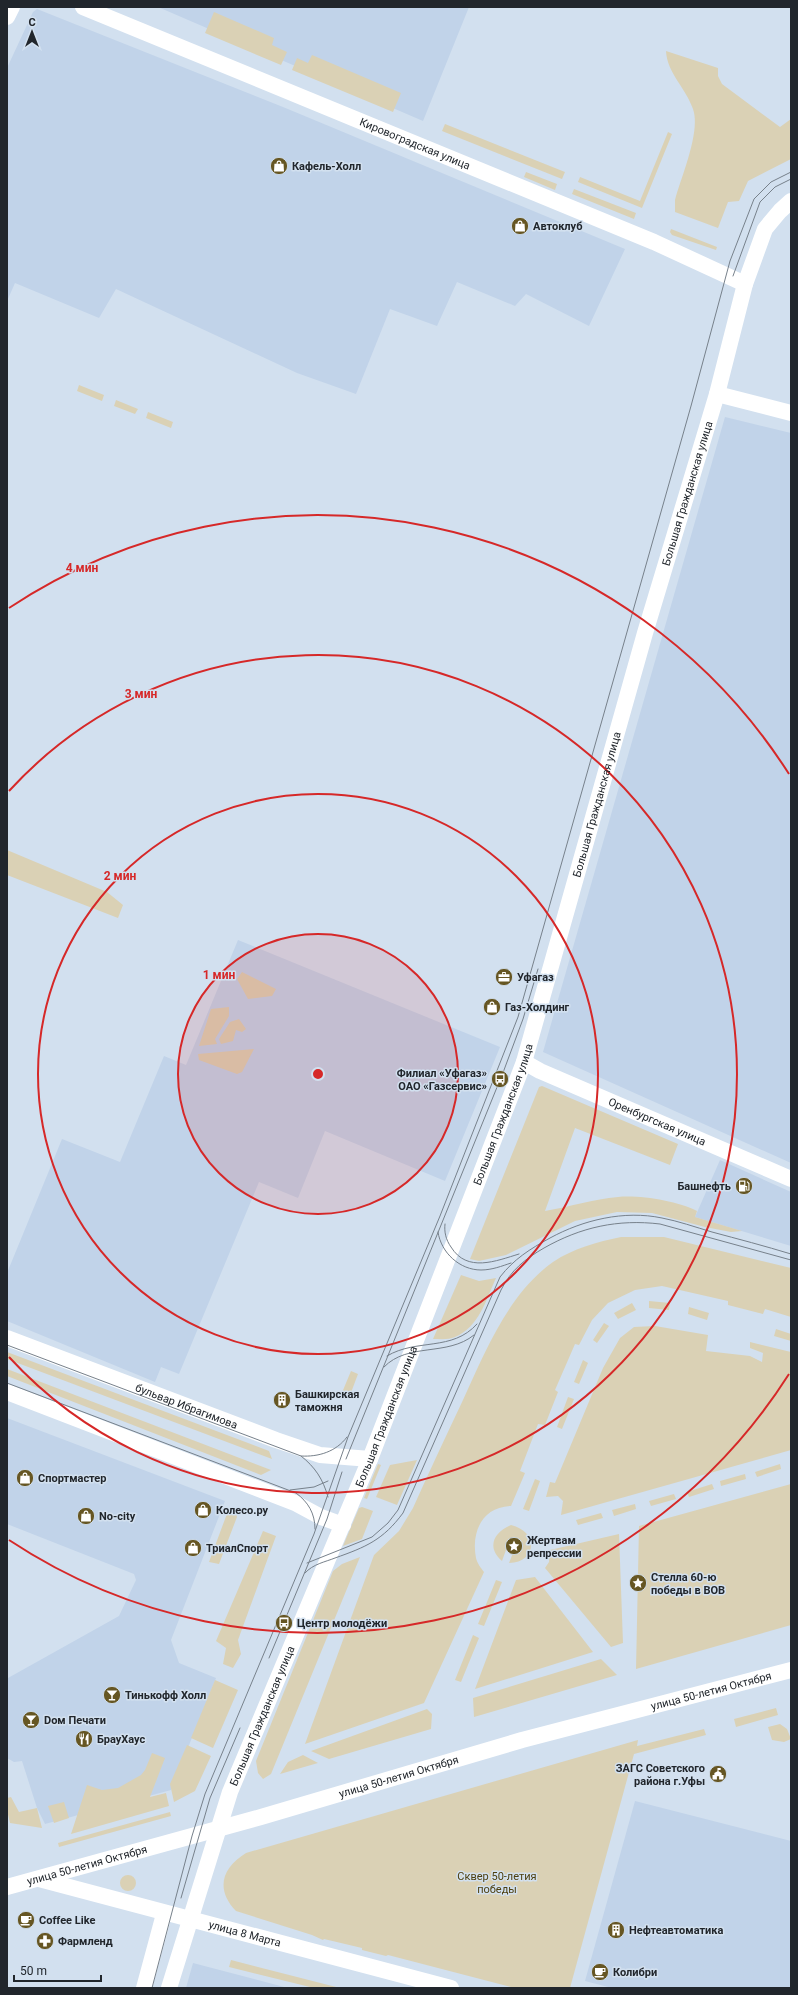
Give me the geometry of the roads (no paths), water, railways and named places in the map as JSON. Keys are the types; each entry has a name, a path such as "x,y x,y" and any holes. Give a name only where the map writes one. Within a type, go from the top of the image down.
{"main road":[{"path":"7,17 12,7"},
{"name":"Кировоградская улица","path":"83,7 654,242 745,284"},
{"name":"Большая Гражданская улица","path":"169,1988 178,1954 230,1792 370,1459 524,1062 645,633 717,394 745,284 765,229 780,211 791,201"},
{"path":"717,394 791,414"},
{"name":"Оренбургская улица","path":"524,1062 540,1071 791,1179"},
{"name":"бульвар Ибрагимова","path":"7,1338 316,1454 341,1458 370,1459"},
{"path":"7,1392 295,1503 321,1517 343,1525"},
{"name":"улица 50-летия Октября","path":"7,1887 219,1829 522,1740 791,1670"},
{"name":"улица 8 Марта","path":"39,1879 164,1914 452,1988"},
{"path":"144,1988 164,1914"}],"tram line":[{"path":"152,1988 192,1836 205,1794 314,1534 348,1437 440,1216 518,1017 691,406 730,261 754,199 771,182 791,172"},
{"path":"733,276 760,202 775,187 791,179"},
{"path":"346,1459 504,1070 523,1019 538,969"},
{"path":"307,1563 372,1537 388,1523 398,1510 500,1277 511,1265 529,1250 576,1226 604,1218 633,1215 662,1218 791,1254"},
{"path":"305,1573 315,1565 373,1542 388,1530 403,1513 501,1290 514,1271 537,1252 572,1235 600,1226 644,1223 660,1224 791,1260"},
{"path":"445,1224 446,1236 449,1244 458,1255 465,1260 482,1263 492,1262 519,1254"},
{"path":"438,1232 440,1240 447,1253 459,1264 466,1267 485,1270 511,1263"},
{"path":"387,1356 410,1347 445,1342 457,1338 467,1333 477,1324"},
{"path":"384,1367 394,1359 404,1355 452,1346 463,1342 474,1335"},
{"path":"7,1345 301,1456 314,1456 332,1450 347,1437"},
{"path":"7,1383 296,1493 310,1508 314,1518 315,1529"},
{"path":"301,1456 318,1474 328,1497"},
{"path":"269,1658 327,1519 342,1472"},
{"path":"290,1490 314,1487 328,1481"},
{"path":"181,1898 210,1798 240,1728"}],"place":[{"name":"Кафель-Холл","path":"279,166"},
{"name":"Автоклуб","path":"520,226"},
{"name":"Уфагаз","path":"504,977"},
{"name":"Газ-Холдинг","path":"492,1007"},
{"name":"Филиал «Уфагаз» ОАО «Газсервис»","path":"500,1079"},
{"name":"Башнефть","path":"744,1186"},
{"name":"Башкирская таможня","path":"282,1400"},
{"name":"Спортмастер","path":"25,1478"},
{"name":"Колесо.ру","path":"203,1510"},
{"name":"No-city","path":"86,1516"},
{"name":"Жертвам репрессии","path":"514,1546"},
{"name":"ТриалСпорт","path":"193,1548"},
{"name":"Стелла 60-ю победы в ВОВ","path":"638,1583"},
{"name":"Центр молодёжи","path":"284,1623"},
{"name":"Тинькофф Холл","path":"112,1695"},
{"name":"Dом Печати","path":"31,1720"},
{"name":"БрауХаус","path":"84,1739"},
{"name":"ЗАГС Советского района г.Уфы","path":"718,1774"},
{"name":"Coffee Like","path":"26,1920"},
{"name":"Нефтеавтоматика","path":"616,1930"},
{"name":"Фармленд","path":"45,1941"},
{"name":"Колибри","path":"600,1972"}],"park label":[{"name":"Сквер 50-летия победы","path":"497,1882"}]}
